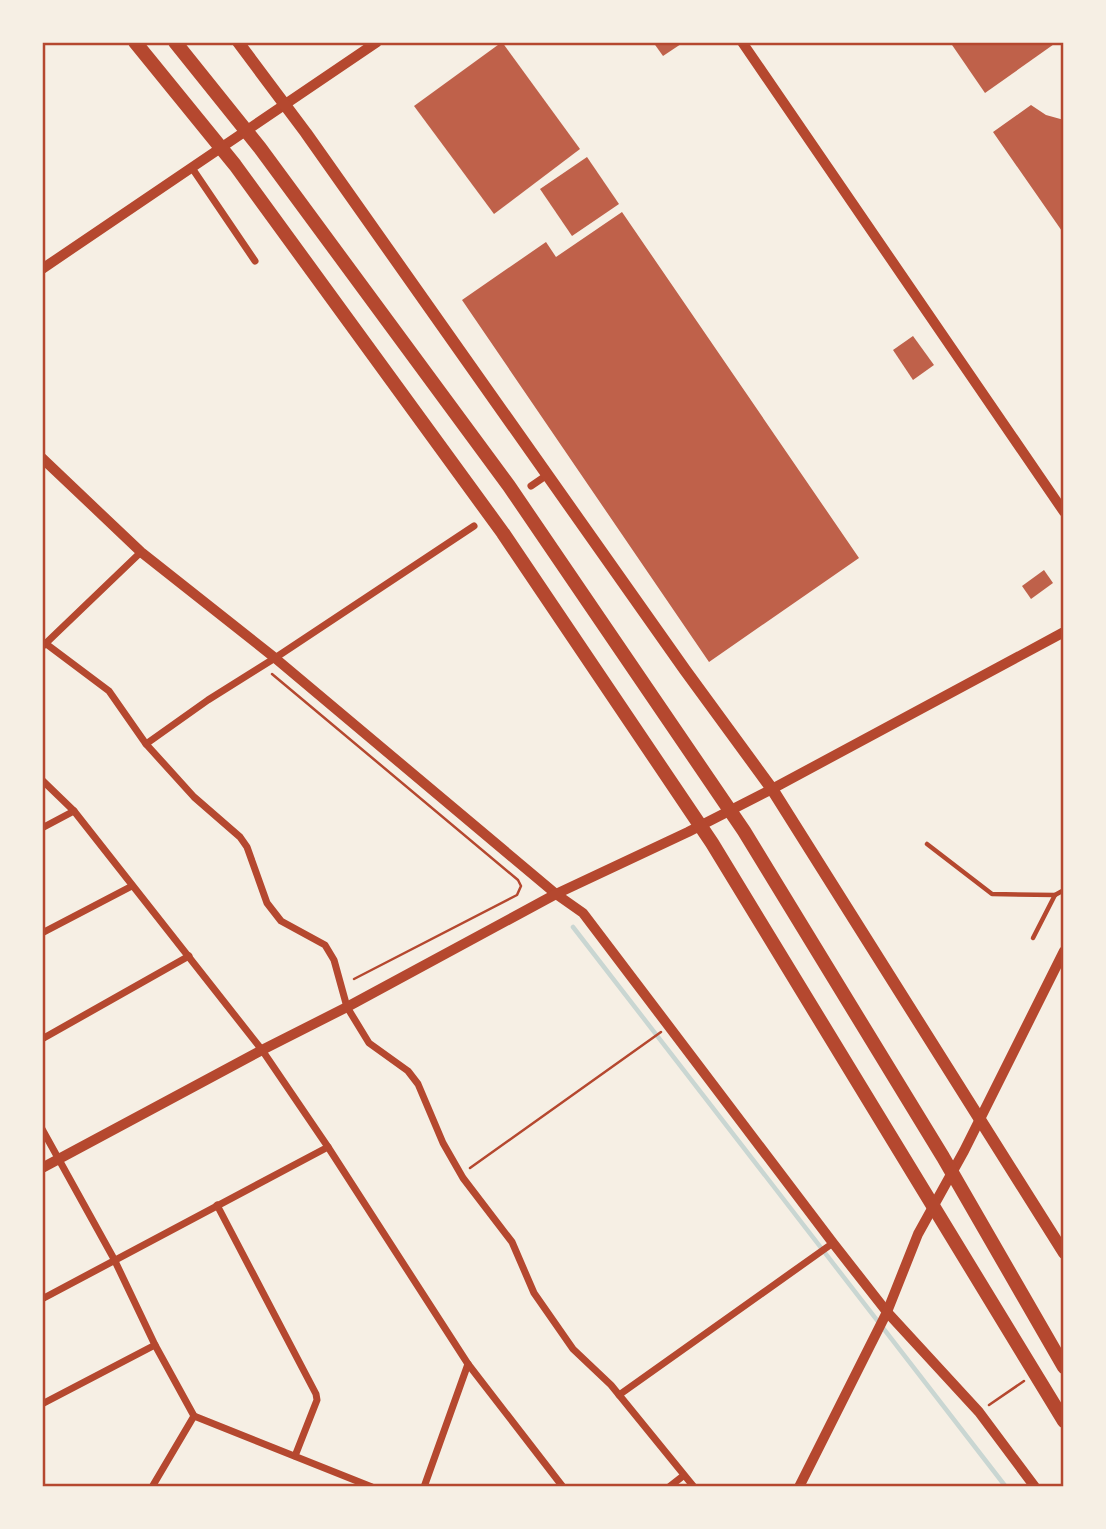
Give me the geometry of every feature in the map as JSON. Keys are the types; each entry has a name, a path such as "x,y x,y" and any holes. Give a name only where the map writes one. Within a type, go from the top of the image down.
{"highway":[{"path":"135,42 235,165 503,533 680,795 712,843 1064,1421"},
{"path":"175,42 260,148 509,486 744,831 964,1191 1064,1367"}],"main road":[{"path":"238,42 772,789 1064,1253"}],"street":[{"path":"42,270 377,42"},
{"path":"742,42 1064,512"},
{"path":"192,168 255,261"},
{"path":"42,458 141,552 275,658 583,914 887,1312 979,1412 1035,1487"},
{"path":"531,486 547,475"},
{"path":"146,744 208,700 474,526"},
{"path":"141,552 43,645 109,691 146,744 194,797 240,837 247,848 267,903 281,921 325,945 334,960 347,1007 369,1043 408,1071 418,1084 443,1143 461,1174 512,1242 534,1293 573,1349 619,1395 694,1487"},
{"path":"42,1168 556,894 772,789 1064,632"},
{"path":"42,780 74,811 262,1050 468,1364 563,1487"},
{"path":"42,828 74,811"},
{"path":"42,933 132,886"},
{"path":"799,1487 887,1312 918,1234 980,1119 1064,951"},
{"path":"42,1040 189,956"},
{"path":"42,1129 114,1259 155,1345 194,1416 369,1486"},
{"path":"42,1299 328,1147"},
{"path":"217,1205 316,1394 317,1400 295,1456"},
{"path":"619,1395 833,1243"},
{"path":"42,1404 155,1345"},
{"path":"424,1487 468,1364"},
{"path":"152,1487 194,1416"},
{"path":"669,1487 683,1476"}],"lane":[{"path":"927,844 992,894 1055,895 1064,890"},
{"path":"1033,938 1055,895"}],"path":[{"path":"272,674 518,880 521,886 517,895 354,979"},
{"path":"461,1174 668,1027"},
{"path":"979,1412 1032,1375"}],"building":[{"path":"502,42 580,149 494,214 414,106"},
{"path":"653,42 684,42 663,56"},
{"path":"950,42 1057,42 985,93"},
{"path":"1031,105 1046,115 1064,120 1064,234 993,132"},
{"path":"587,157 619,204 572,236 540,189"},
{"path":"622,212 859,558 709,662 462,300 546,242 556,257"},
{"path":"913,336 934,365 913,380 893,350"},
{"path":"1044,570 1053,583 1031,599 1022,586"}],"waterway":[{"path":"573,927 1006,1487"}]}
